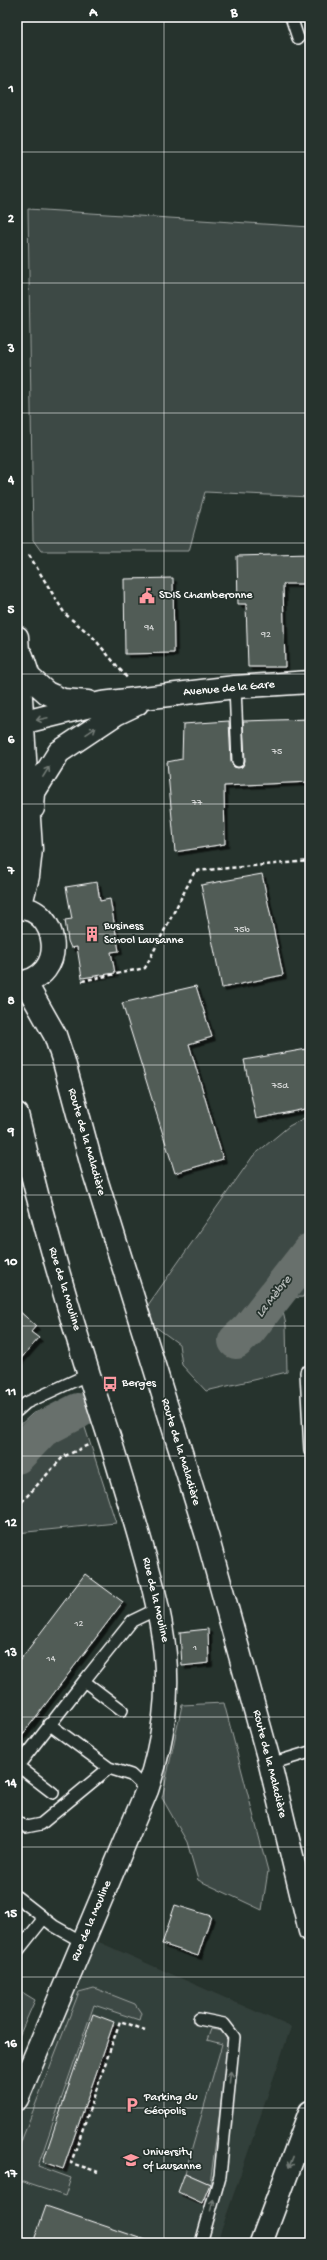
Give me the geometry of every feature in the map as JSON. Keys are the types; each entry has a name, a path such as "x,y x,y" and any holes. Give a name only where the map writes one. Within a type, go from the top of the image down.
{"main road":[{"path":"17,637 21,723 31,849 28,876 19,908 32,912 40,918 47,925 54,943 53,952 44,970 36,977 21,982"},
{"name":"Avenue de la Gare","path":"17,643 29,677 47,693 63,700 102,703"},
{"name":"Avenue de la Gare","path":"21,723 102,703 149,699 235,686 310,682"},
{"name":"Avenue de la Gare","path":"31,849 34,792 59,752 116,714 149,699"},
{"name":"Route de la Maladière","path":"21,982 55,1035 64,1062 94,1174 207,1536 270,1764 310,1929"},
{"name":"Rue de la Mouline","path":"17,1114 41,1211 89,1374 109,1434 159,1608 166,1648 166,1714 158,1756 147,1790 84,1943 17,2099"},
{"path":"261,2243 310,2112"}],"lane":[{"path":"291,17 298,38"},
{"path":"235,686 238,761"},
{"path":"306,1372 310,1451"},
{"path":"17,1411 26,1403 89,1374"},
{"path":"53,1793 18,1766 49,1724 132,1621 159,1608"},
{"path":"84,1681 122,1710"},
{"path":"49,1724 109,1768 131,1775 147,1790"},
{"path":"270,1764 310,1752"},
{"path":"17,1821 26,1827 41,1824 109,1768"},
{"path":"17,1897 44,1918 84,1943"},
{"path":"17,1952 44,1918"},
{"path":"199,2019 224,2024 234,2037 220,2176 201,2243"}],"path":[{"path":"29,556 65,614 92,636 131,684"},
{"path":"82,981 145,968 195,871 310,861"},
{"path":"17,1506 63,1457 109,1434"},
{"path":"99,2172 71,2162 120,2021 145,2030"}],"shaded area":[{"path":"28,209 310,227 310,497 205,492 189,551 41,551 33,540"},
{"path":"310,1115 310,1273 305,1278 307,1289 303,1297 280,1298 286,1325 287,1372 206,1391 182,1365 179,1344 149,1322 148,1305 253,1156 289,1126"},
{"path":"71,1398 78,1406 116,1523 17,1533 17,1428 32,1414"},
{"path":"224,1703 268,1871 262,1910 198,1880 187,1842 162,1798 182,1705"},
{"name":"University of Lausanne","path":"90,1938 291,2027 217,2243 17,2243 17,2073"},
{"path":"94,1988 135,2004 141,2013 139,2020 94,2005 38,2166 71,2178 65,2196 17,2180 17,2152 79,1992"},
{"path":"17,1989 35,2000 17,2041"},
{"path":"211,2029 223,2031 229,2044 210,2184 185,2173 222,2044 207,2040"}],"building":[{"path":"310,554 310,584 283,584 285,667 248,667 246,604 238,604 237,556"},
{"path":"173,578 174,653 125,654 124,579"},
{"path":"310,719 310,782 224,786 225,844 175,852 167,762 182,759 183,724 229,721 231,762 234,767 238,768 242,767 245,761 243,721"},
{"path":"262,874 283,975 222,988 201,885"},
{"name":"Business School Lausanne","path":"97,882 100,901 110,899 119,951 111,952 115,973 82,978 77,947 71,948 68,941 65,920 72,919 66,887"},
{"path":"196,986 212,1037 189,1044 223,1159 175,1173 122,1003"},
{"path":"307,1049 310,1064 310,1108 256,1119 244,1060"},
{"path":"17,1309 36,1326 31,1332 39,1338 17,1363"},
{"path":"85,1574 123,1602 17,1742 17,1664"},
{"path":"208,1629 209,1663 182,1666 180,1632"},
{"path":"175,1905 211,1916 198,1956 162,1944"},
{"path":"93,2014 114,2022 63,2169 43,2162"},
{"path":"185,2173 210,2184 202,2203 178,2192"},
{"path":"46,2206 146,2240 145,2243 33,2243"}],"waterway":[{"name":"La Mèbre","path":"236,1341 249,1329 310,1251"},
{"name":"La Mèbre","path":"17,1456 43,1429 78,1411"}],"place":[{"name":"SDIS Chamberonne","path":"147,596"},
{"name":"Business School Lausanne","path":"92,934"},
{"name":"Berges","path":"110,1384"},
{"name":"Parking du Géopolis","path":"132,2105"},
{"name":"University of Lausanne","path":"131,2160"}]}
